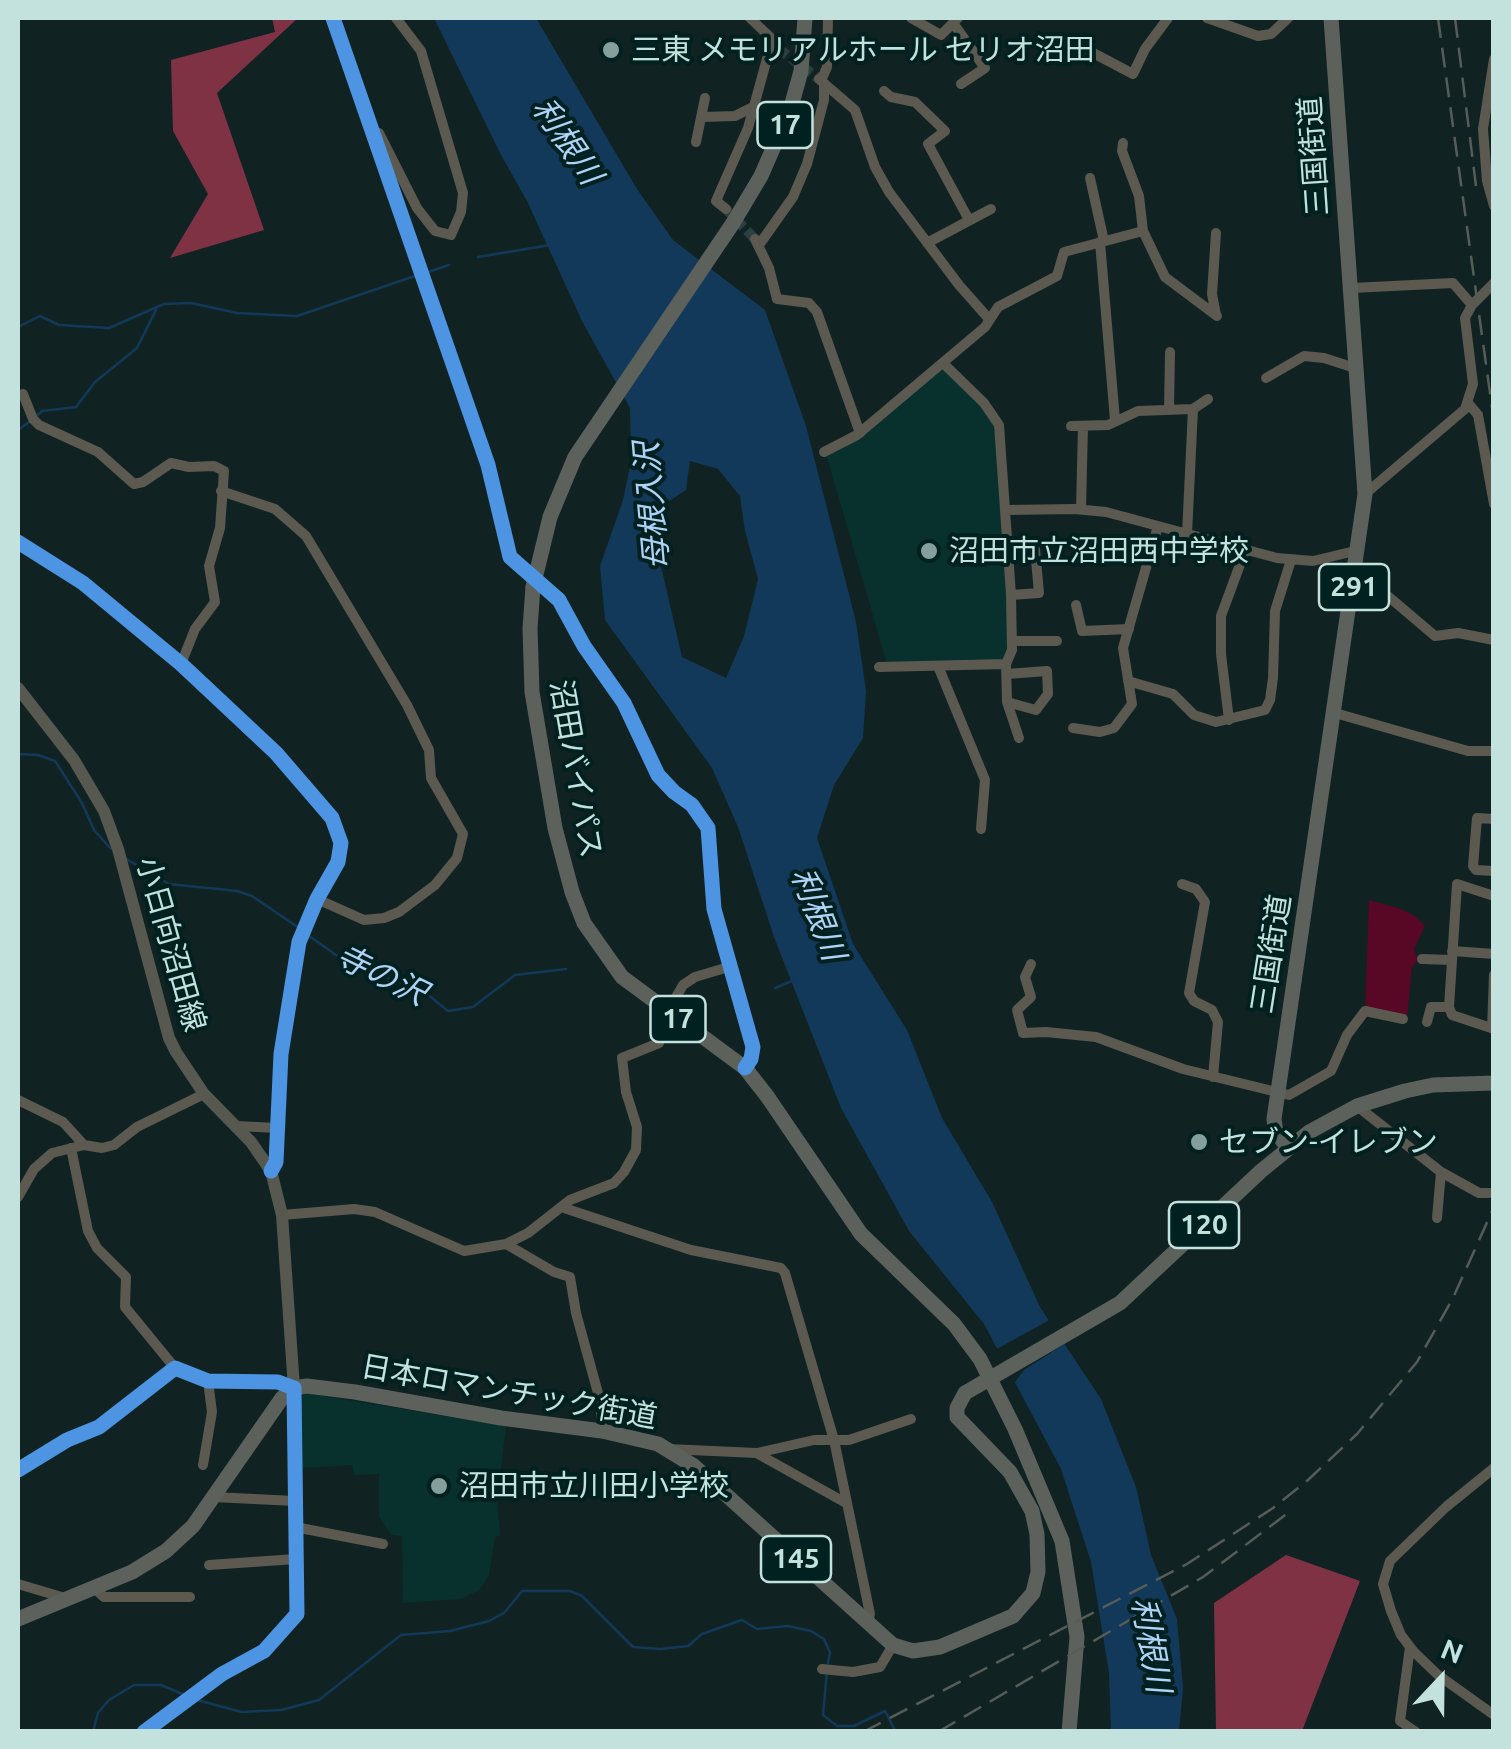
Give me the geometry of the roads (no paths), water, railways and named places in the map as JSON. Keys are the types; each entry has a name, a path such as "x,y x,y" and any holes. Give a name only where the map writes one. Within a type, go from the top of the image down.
{"highway":[{"name":"沼田バイパス","path":"806,18 801,71 787,118 761,176 730,216 575,457 550,517 533,587 532,692 555,828 584,923 622,977 745,1068 842,1210 880,1254 954,1324 990,1376"},
{"name":"三国街道","path":"1288,1148 1274,1125 1365,494 1331,18"},
{"name":"120","path":"990,1376 1120,1303 1309,1132 1357,1106 1433,1085 1494,1084"},
{"path":"893,1645 927,1651 997,1625 1022,1609 1037,1583 1039,1556 1032,1511 1010,1472 958,1416 957,1408 965,1393 990,1376"},
{"name":"17","path":"990,1376 1062,1541 1078,1637 1069,1732"},
{"path":"18,1619 132,1572 166,1551 193,1526 274,1408 294,1388"},
{"name":"日本ロマンチック街道","path":"294,1388 355,1392 648,1440 694,1466 893,1645"}],"main road":[{"name":"小日向沼田線","path":"18,688 74,760 104,811 169,1038 184,1068 271,1171 282,1216 294,1388"}],"street":[{"path":"333,18 488,465 510,557 559,600 584,646 624,703 658,775 700,814 708,828 714,910 753,1047 745,1068"},
{"path":"363,104 417,208 434,231 451,235 463,193 420,51 396,18"},
{"path":"730,216 716,202 775,46 750,18"},
{"path":"828,18 822,112 807,164 793,197 757,242 777,300 810,304 817,312 860,433"},
{"path":"911,18 940,35 956,20 985,68 960,84"},
{"path":"1078,45 1134,74 1144,50 1168,18"},
{"path":"1207,18 1265,36 1288,18"},
{"path":"1494,59 1483,146 1494,206"},
{"path":"821,82 855,110 875,167 927,242 989,319"},
{"path":"884,91 891,97 915,102 945,131 928,144 969,220"},
{"path":"696,142 705,98"},
{"path":"701,117 735,116 755,106"},
{"path":"1122,143 1139,196 1143,232 1165,277 1217,316 1212,294 1216,232"},
{"path":"1090,178 1102,242 1115,420"},
{"path":"927,242 991,208"},
{"path":"824,452 860,433 985,327 1008,300 1057,276 1064,252 1143,232"},
{"path":"1352,288 1453,283 1472,304"},
{"path":"1365,494 1468,404 1473,384 1465,318 1472,304 1494,283"},
{"path":"1169,410 1170,352"},
{"path":"1266,378 1304,356 1358,369"},
{"path":"943,362 999,424 1011,595 1012,650 1006,669 1007,702 1019,738"},
{"path":"18,402 23,394 39,425 98,452 129,482 143,482 171,463 214,466 224,471 220,528 209,566 215,602 195,629 180,664"},
{"path":"1081,509 1077,426 1108,425 1138,411 1193,408 1208,399"},
{"path":"1468,404 1478,416 1494,504"},
{"path":"1188,534 1193,408"},
{"path":"222,490 275,509 306,536 395,683 429,750 431,778 464,834 462,850 446,872 399,912 364,920 317,900"},
{"path":"1006,510 1081,509 1120,514 1246,552 1290,560 1312,561 1359,550"},
{"path":"1072,728 1100,732 1114,728 1132,704 1123,648 1158,526"},
{"path":"18,542 83,583 180,664 267,744 332,818 341,842 338,862 300,942 281,1054 276,1162 271,1171"},
{"path":"1008,550 1035,549 1039,593 1011,595"},
{"path":"1230,720 1220,654 1222,616 1246,552"},
{"path":"1128,681 1173,694 1194,715 1216,722 1259,713 1268,704 1273,678 1274,611 1290,560"},
{"path":"1354,580 1389,596 1435,636 1463,634 1494,640"},
{"path":"1076,605 1082,632 1130,629"},
{"path":"1012,642 1057,641"},
{"path":"938,666 985,780 981,830"},
{"path":"879,668 938,666 1047,671 1048,694 1036,710 1007,702"},
{"path":"1335,713 1468,751 1494,752"},
{"path":"1494,819 1477,818 1473,866 1476,870 1494,871"},
{"path":"1182,884 1196,890 1205,902 1189,993 1194,1001 1212,1010 1218,1022 1213,1076"},
{"path":"1494,896 1457,884 1449,1007 1452,1015 1492,1028 1494,975"},
{"path":"1422,959 1494,954"},
{"path":"1031,964 1025,977 1031,998 1017,1010 1023,1033 1096,1036 1183,1069 1278,1093 1294,1095 1330,1071 1347,1035 1366,1011 1403,1019"},
{"path":"676,997 683,985 695,977 732,966"},
{"path":"1427,1022 1431,1007 1449,1007"},
{"path":"282,1216 354,1209 375,1212 464,1251 506,1244 528,1233 560,1207 614,1182 624,1172 636,1150 637,1127 626,1092 622,1058 659,1043 663,1030"},
{"path":"18,1197 34,1169 52,1153 84,1145 114,1145 137,1126 204,1094"},
{"path":"18,1100 63,1122 84,1145"},
{"path":"1357,1106 1442,1172 1478,1194 1488,1193"},
{"path":"236,1126 278,1128"},
{"path":"71,1148 88,1231 97,1248 126,1277 125,1308 175,1368 208,1382 278,1382 294,1388 296,1614 264,1651 184,1700 144,1732"},
{"path":"1437,1218 1442,1172"},
{"path":"560,1207 692,1250 781,1268 834,1440 870,1614 867,1624"},
{"path":"506,1244 570,1277 598,1391 602,1431"},
{"path":"18,1470 99,1426 175,1368"},
{"path":"203,1465 212,1412 208,1382"},
{"path":"667,1449 757,1454 814,1440 848,1440 911,1418"},
{"path":"757,1454 846,1503"},
{"path":"1494,1468 1446,1507 1387,1568 1383,1584 1401,1635 1410,1647 1438,1676 1494,1715"},
{"path":"213,1497 295,1501"},
{"path":"295,1526 383,1544"},
{"path":"209,1565 296,1559"},
{"path":"18,1584 66,1598"},
{"path":"93,1588 104,1597 190,1597"},
{"path":"828,1670 880,1666 893,1645"},
{"path":"1410,1647 1400,1721 1416,1732"}],"water":[{"name":"利根川","path":"434,18 536,18 637,189 673,240 765,310 806,426 856,622 866,691 863,738 834,785 817,838 853,944 907,1030 942,1118 992,1202 1040,1307 1101,1399 1136,1487 1151,1555 1177,1619 1183,1688 1179,1731 1111,1731 1109,1673 1091,1562 1061,1469 984,1324 909,1231 841,1108 774,937 738,827 712,768 605,620 600,566 623,500 631,462 630,408 582,321 527,201","holes":["690,461 718,469 740,496 758,579 744,636 726,678 682,657 661,566 663,505 686,490"]}],"waterway":[{"name":"母根入沢","path":"478,257 550,245"},
{"name":"母根入沢","path":"425,273 449,265"},
{"name":"母根入沢","path":"18,327 40,316 59,325 109,328 164,304 191,303 237,313 297,316 418,275"},
{"path":"35,417 42,411 76,407 95,382 137,348 156,310"},
{"path":"18,430 29,422"},
{"name":"寺の沢","path":"18,754 55,761 94,830 111,849"},
{"name":"寺の沢","path":"126,859 169,884 252,896 299,928"},
{"name":"寺の沢","path":"305,933 353,967 421,989 448,1011 473,1007 515,975 566,969"},
{"name":"寺の沢","path":"775,988 792,981"},
{"path":"197,1700 242,1712 281,1710 319,1700 401,1635 450,1631 489,1621 504,1613 522,1591 570,1591 582,1596 633,1647 688,1646 702,1634 742,1620 757,1629 788,1626 811,1631 824,1639 830,1653 828,1663"},
{"path":"827,1671 823,1715 837,1726 854,1726 885,1711 896,1732"},
{"path":"93,1732 98,1713 109,1700 134,1685 161,1685 185,1695"}],"tunnel":[{"path":"779,49 819,79"},
{"path":"726,209 755,239"}],"railway":[{"path":"1438,18 1494,422"},
{"path":"1455,18 1476,186"},
{"path":"863,1732 1187,1564 1273,1508 1308,1480 1357,1434 1417,1362 1453,1298 1494,1207"},
{"path":"938,1732 1203,1577 1292,1510"}],"place":[{"name":"三東 メモリアルホール セリオ沼田","path":"611,50"},
{"name":"沼田市立沼田西中学校","path":"929,551"},
{"name":"セブン-イレブン","path":"1199,1142"},
{"name":"沼田市立川田小学校","path":"439,1486"}]}
